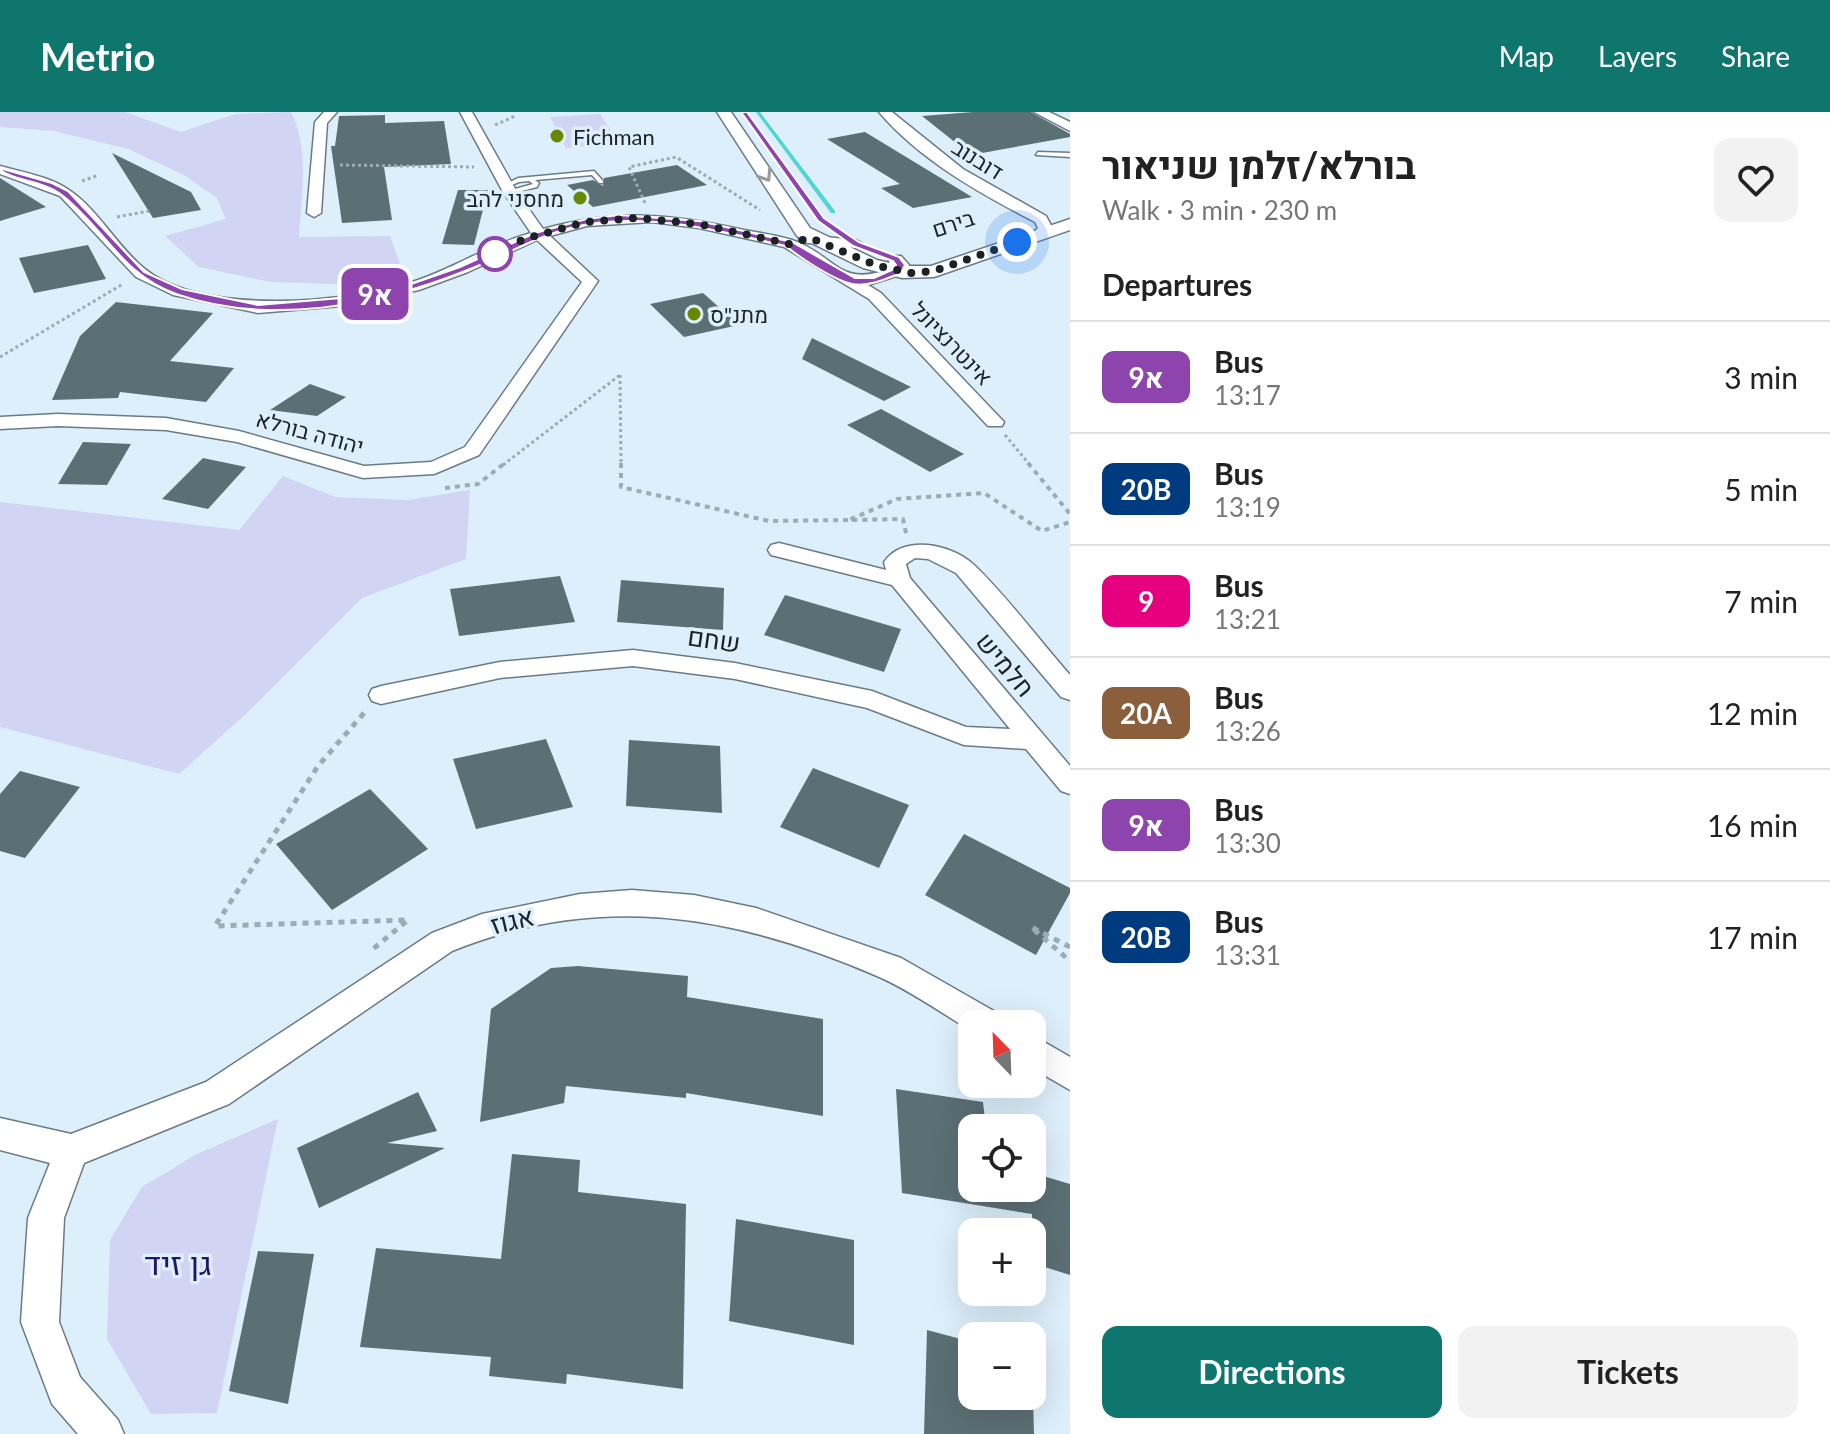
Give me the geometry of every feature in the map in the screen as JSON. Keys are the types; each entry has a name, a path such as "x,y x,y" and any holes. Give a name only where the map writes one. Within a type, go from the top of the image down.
{"street":[{"path":"314,213 321,122 331,112"},
{"path":"466,112 508,189 539,234"},
{"path":"724,112 810,238"},
{"name":"דובנוב","path":"885,112 938,161 1040,227"},
{"path":"1040,112 1070,127"},
{"path":"0,170 65,193 141,274 179,292 258,308 302,305 413,287 463,269 539,234 586,222 652,218 699,224 789,244 810,238 856,244"},
{"name":"בירם","path":"810,238 863,261 934,271 1040,227 1070,210"},
{"name":"בירם","path":"1040,227 1070,224"},
{"path":"829,227 897,265"},
{"name":"יהודה בורלא","path":"0,423 58,420 166,424 239,437 363,472 434,468 472,451 590,281 539,234"},
{"name":"אינטרנציונל","path":"789,244 853,281 875,288 995,422"},
{"name":"אינטרנציונל","path":"875,288 897,265"},
{"path":"779,550 900,580 895,562 910,552"},
{"name":"חלמיש","path":"910,552 934,553 964,568 1070,691"},
{"name":"חלמיש","path":"900,580 1070,784"},
{"name":"שחם","path":"381,695 500,670 633,658 735,671 872,700 964,736 1033,740"},
{"name":"אגוז","path":"71,1151 217,1093 442,942 482,926 580,906 632,902 694,907 756,920 890,967 964,1010"},
{"path":"1046,1059 1070,1075"},
{"path":"0,1134 71,1151 46,1218 40,1322 66,1390 104,1434"}],"lane":[{"path":"1038,154 1070,155"},
{"path":"508,189 535,186 536,183 525,180 594,173 601,182"}],"path":[{"path":"492,127 507,117 515,116"},
{"path":"652,218 629,167 676,157 764,213"},
{"path":"319,165 497,167"},
{"path":"73,183 85,190"},
{"path":"121,229 112,218 149,211"},
{"path":"0,357 141,274"},
{"path":"620,375 621,487 769,521 903,519 910,552"},
{"path":"995,422 1070,514"},
{"path":"849,520 897,499 984,493 1042,531 1070,522"},
{"path":"364,958 408,920 215,926 318,766 381,695"},
{"path":"1070,947 1031,927 1070,961"}],"green space":[{"path":"0,112 125,112 181,132 236,114 291,112 301,142 302,157 299,237 390,236 403,272 334,284 271,282 199,267 165,236 226,219 217,198 182,174 128,149 54,131 0,127"},
{"path":"600,114 619,144 566,148 550,117"},
{"path":"283,476 335,497 408,500 470,490 466,559 362,598 247,713 179,774 0,727 0,502 239,530"},
{"name":"גן זיד","path":"278,1119 217,1413 151,1414 107,1339 110,1240 142,1187 197,1154"}],"building":[{"path":"1031,112 1070,134 1070,137 971,155 922,116"},
{"path":"385,115 385,123 444,121 451,164 384,167 392,220 342,223 331,146 335,146 339,116"},
{"path":"865,132 972,197 913,208 881,188 900,184 827,139"},
{"path":"112,153 191,192 201,210 153,218"},
{"path":"677,165 707,185 593,207 567,185 593,180 603,186 604,178"},
{"path":"0,178 46,207 0,221"},
{"path":"458,190 488,190 474,245 442,244"},
{"path":"88,245 106,279 34,293 19,258"},
{"name":"מתנ\"ס","path":"703,293 739,325 684,337 650,304"},
{"path":"116,302 213,313 170,361 234,368 206,402 120,392 118,398 52,400 80,336"},
{"path":"812,338 911,387 884,401 802,359"},
{"path":"310,384 346,397 317,416 270,410"},
{"path":"881,409 964,454 930,472 847,425"},
{"path":"83,442 131,444 107,485 58,484"},
{"path":"203,458 246,467 208,509 162,499"},
{"path":"560,576 575,622 459,636 450,589"},
{"path":"621,580 724,588 723,630 617,622"},
{"path":"785,595 901,629 884,672 764,635"},
{"path":"546,739 573,807 476,829 453,759"},
{"path":"629,740 720,746 722,813 626,806"},
{"path":"813,768 909,805 879,868 780,827"},
{"path":"20,771 80,787 25,858 0,851 0,794"},
{"path":"370,789 428,849 332,910 276,844"},
{"path":"964,834 1070,888 1036,955 925,895"},
{"path":"578,966 688,976 687,997 823,1019 823,1116 686,1093 686,1098 566,1086 564,1103 480,1122 491,1009 551,968"},
{"path":"896,1089 983,1102 984,1114 958,1114 958,1202 1046,1202 1046,1177 1070,1184 1070,1275 1046,1267 1046,1218 902,1193"},
{"path":"418,1092 437,1131 387,1143 445,1148 319,1208 297,1148"},
{"path":"512,1154 580,1160 578,1192 686,1204 683,1389 567,1374 566,1384 489,1376 491,1357 360,1347 376,1248 501,1259"},
{"path":"736,1219 854,1240 854,1345 729,1321"},
{"path":"258,1251 314,1254 288,1404 229,1391"},
{"path":"927,1330 958,1338 958,1410 1033,1410 1034,1434 924,1434"}],"waterway":[{"path":"758,112 833,212"}],"bus line":[{"name":"9א","path":"0,170 65,193 93,219 141,274 179,292 258,308 341,301 413,287 463,269 524,239 586,222 619,218 652,218 699,224 789,244 853,281 875,280 898,271 901,265 896,259 837,234 821,219 745,112"}],"place":[{"name":"Fichman","path":"557,136"},
{"name":"מחסני להב","path":"580,198"},
{"name":"מתנ\"ס","path":"694,314"}],"route":[{"path":"495,254 539,234 586,222 619,218 652,218 699,224 789,244 810,238 878,266 911,273 934,271 1017,242"}]}
